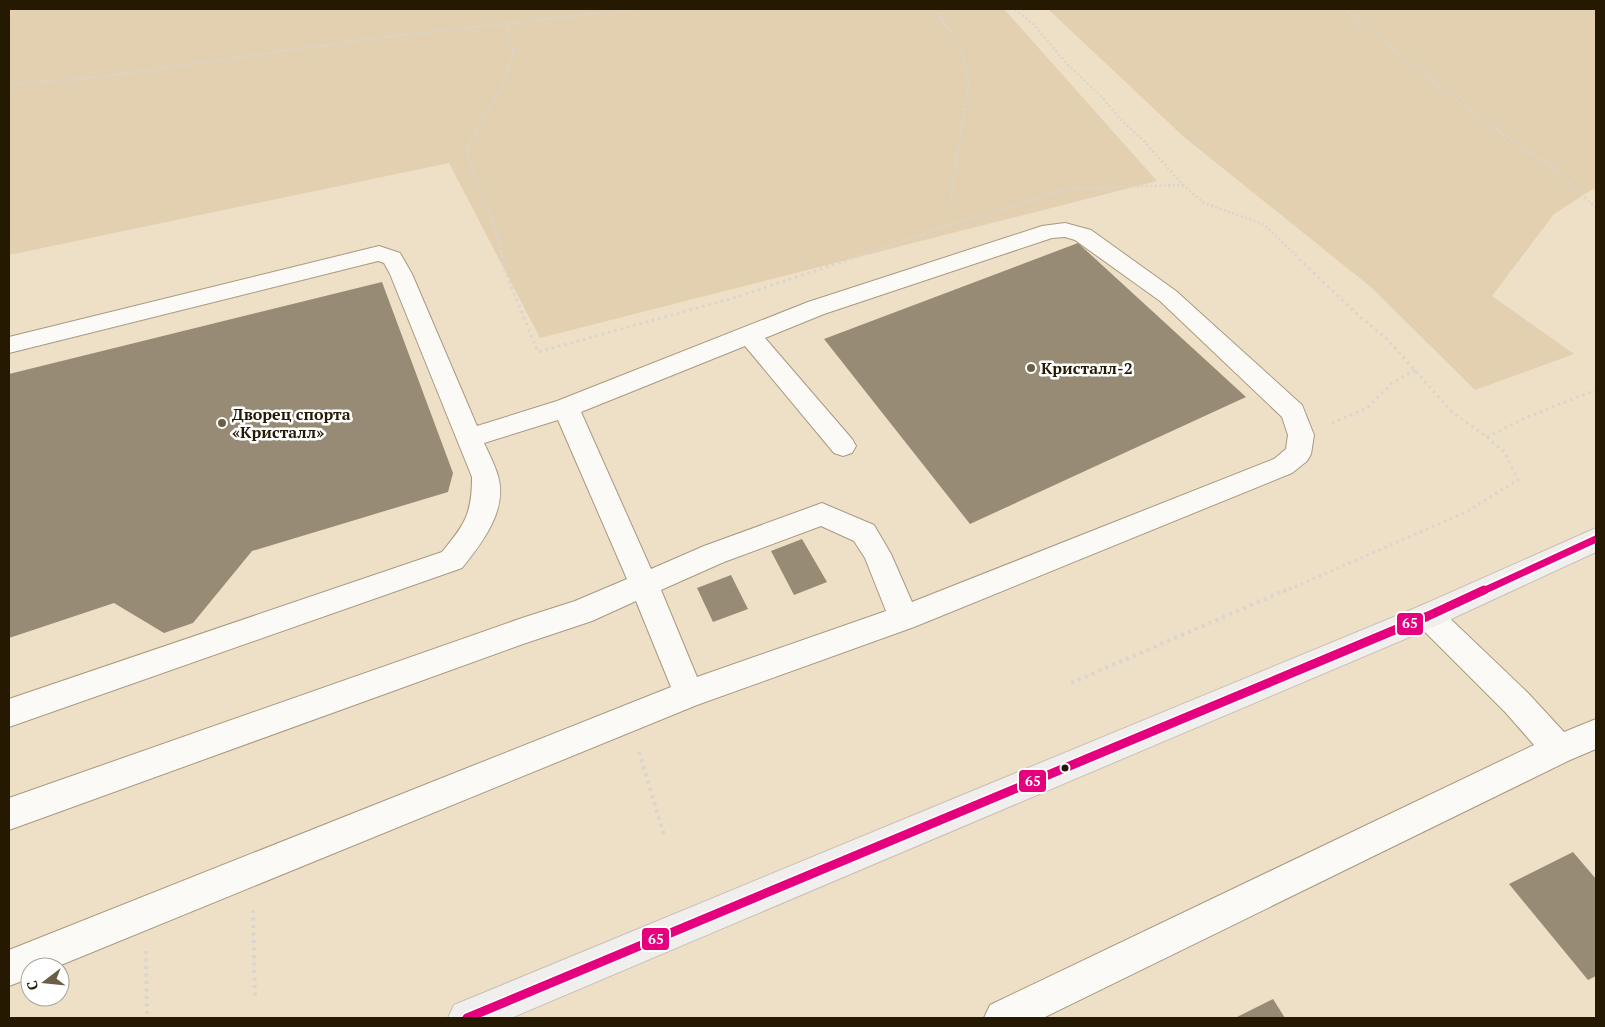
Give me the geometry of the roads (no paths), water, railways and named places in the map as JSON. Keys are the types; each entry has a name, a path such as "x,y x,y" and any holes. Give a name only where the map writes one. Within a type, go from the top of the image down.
{"main road":[{"path":"467,1018 1428,616 1596,539"}],"lane":[{"path":"9,968 688,694 904,618 1283,466 1298,454 1301,435 1293,412 1168,296 1083,235 1066,230 1050,232 816,308 566,408 470,438"},
{"path":"9,345 379,254 392,258 470,438 485,477 487,498 477,529 452,560 9,713"},
{"path":"749,335 843,446"},
{"path":"566,408 644,584 688,694"},
{"path":"9,814 522,631 582,612 714,554 822,514 864,533 877,554 904,618"},
{"path":"1428,616 1516,703 1559,749"},
{"path":"1004,1018 1559,749 1596,734"}],"place":[{"name":"Кристалл-2","path":"1031,368"},
{"name":"Дворец спорта «Кристалл»","path":"222,423"}]}
